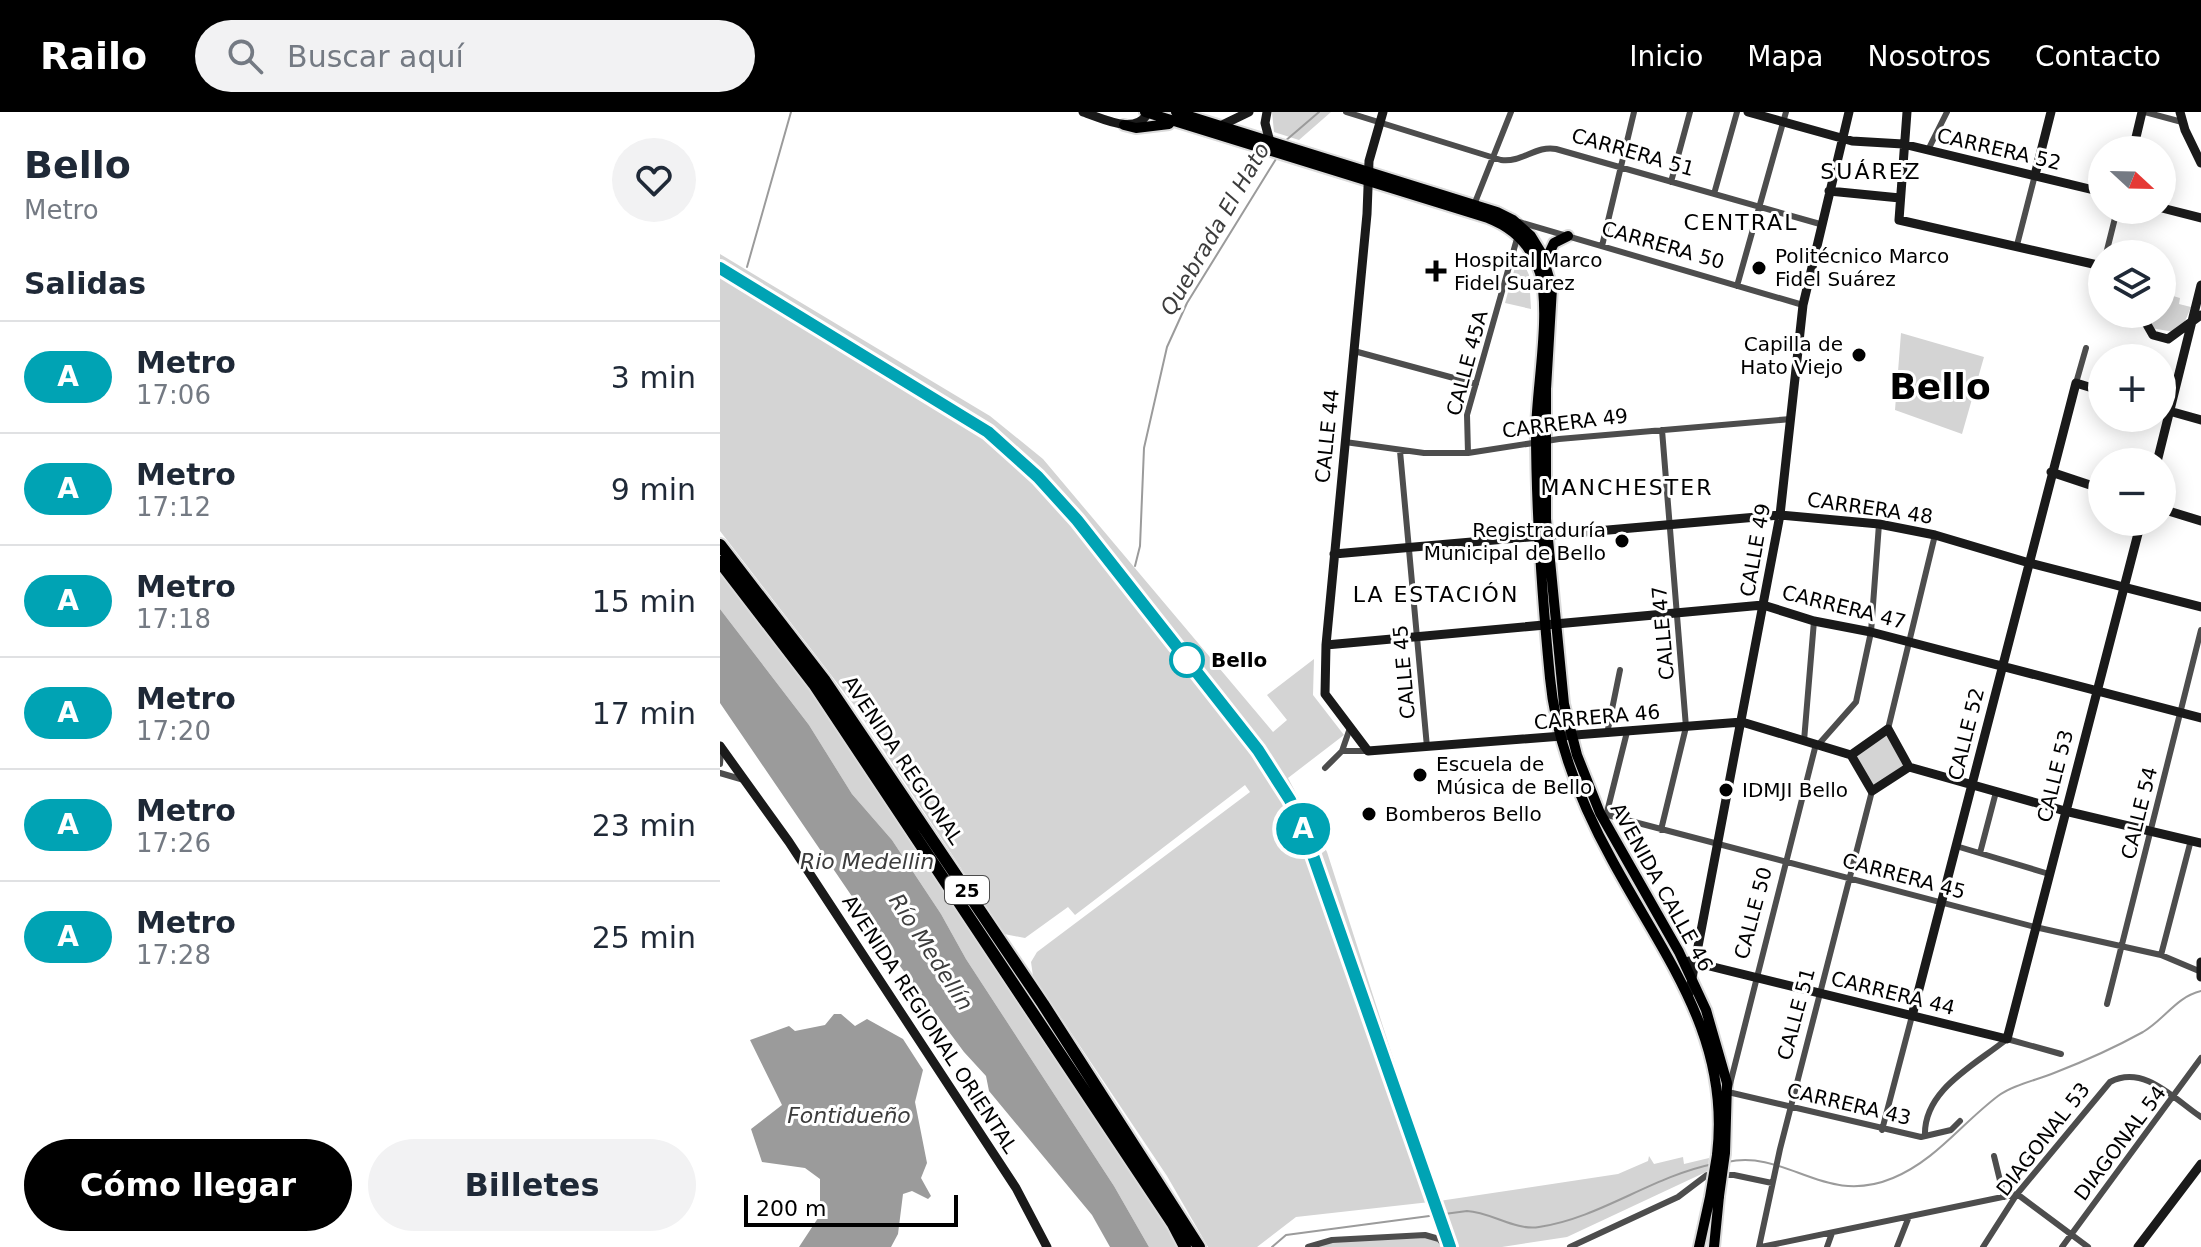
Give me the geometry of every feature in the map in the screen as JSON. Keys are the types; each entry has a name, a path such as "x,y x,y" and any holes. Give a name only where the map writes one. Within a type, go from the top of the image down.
{"highway":[{"name":"AVENIDA REGIONAL","path":"720,545 825,681 1043,1004 1199,1247"},
{"name":"AVENIDA REGIONAL","path":"720,562 814,684 1185,1247"}],"main road":[{"path":"1147,112 1220,126 1292,154 1474,205 1513,220"},
{"path":"1176,112 1193,122 1272,146"},
{"path":"1183,112 1193,122"},
{"path":"1124,125 1136,128 1193,122"},
{"path":"1369,177 1488,218 1518,235"},
{"name":"AVENIDA CALLE 46","path":"1513,220 1531,236 1545,262 1552,299 1541,442"},
{"name":"AVENIDA CALLE 46","path":"1518,235 1534,257 1544,295 1543,538 1551,625 1573,775 1600,839 1689,994 1719,1090 1721,1154"},
{"path":"1545,262 1554,243 1568,236"},
{"name":"AVENIDA CALLE 46","path":"1568,738 1604,817 1689,962 1709,1017 1728,1092 1721,1154"},
{"path":"1714,1247 1715,1196 1721,1154"},
{"path":"1699,1247 1715,1196"}],"street":[{"path":"1083,112 1124,125 1142,122 1147,112"},
{"path":"1220,126 1249,112"},
{"path":"1267,112 1265,123 1272,146"},
{"name":"CARRERA 51","path":"1346,112 1381,117 1493,157 1514,161 1549,148 1820,224"},
{"path":"1474,205 1511,112"},
{"path":"1602,246 1634,112"},
{"path":"1671,182 1690,112"},
{"path":"1714,194 1737,112"},
{"name":"CARRERA 52","path":"1748,112 1784,117 1843,139 1903,144 2088,188"},
{"name":"CALLE 49","path":"1689,962 1718,844 1780,515 1803,305 1849,112"},
{"path":"1907,112 1899,220 2017,245 2088,264"},
{"path":"1928,150 1947,112"},
{"path":"2017,245 2051,112"},
{"path":"2137,136 2144,112 2181,117 2201,163"},
{"name":"CALLE 44","path":"1368,751 1323,690 1369,177 1381,117"},
{"path":"1737,286 1784,117"},
{"path":"1829,191 1900,198"},
{"path":"2176,212 2201,218"},
{"name":"CARRERA 50","path":"1513,220 1803,305"},
{"name":"CALLE 45A","path":"1468,453 1466,423 1518,235"},
{"path":"2176,380 2197,316 2201,285"},
{"path":"2149,328 2153,335 2168,339 2184,330 2197,316"},
{"name":"CALLE 52","path":"1882,1130 2002,667 2026,562 2086,348"},
{"path":"1354,351 1476,384"},
{"path":"2076,383 2088,387"},
{"path":"2176,413 2201,420"},
{"name":"CARRERA 49","path":"1345,442 1400,451 1468,453 1541,442 1791,419"},
{"name":"CALLE 47","path":"1661,830 1686,727 1662,430"},
{"name":"CALLE 45","path":"1400,451 1427,747"},
{"path":"2051,472 2088,484"},
{"path":"2176,513 2201,521"},
{"name":"CARRERA 48","path":"1334,554 1780,515 1879,524 1935,535 2201,607"},
{"name":"CALLE 50","path":"1728,1092 1754,978 1817,745 1856,702 1871,632 1879,524"},
{"path":"1909,767 1872,791 1851,755 1888,729 1935,535"},
{"name":"CALLE 53","path":"2007,1039 2137,536"},
{"name":"CARRERA 47","path":"1326,645 1763,605 1814,621 1871,632 2201,718"},
{"path":"1804,741 1814,621"},
{"name":"CALLE 54","path":"2107,1004 2201,630"},
{"path":"1607,734 1620,670"},
{"name":"CARRERA 46","path":"1342,751 1568,738 1742,722 1851,755"},
{"path":"1325,768 1342,751 1350,728"},
{"path":"1888,729 1909,767 2065,811 2196,841 2161,955"},
{"path":"1604,817 1627,732"},
{"path":"720,747 720,764"},
{"name":"AVENIDA REGIONAL ORIENTAL","path":"720,747 1016,1188 1047,1247"},
{"path":"720,773 745,780"},
{"name":"CALLE 51","path":"1760,1247 1790,1108 1872,791"},
{"path":"1980,853 1996,792"},
{"name":"CARRERA 45","path":"1604,817 2035,927 2161,955 2200,971"},
{"path":"1956,846 2049,874"},
{"name":"CARRERA 44","path":"1670,957 2061,1054"},
{"path":"1689,994 1692,977"},
{"path":"1925,1136 1927,1112 1936,1096 2007,1039"},
{"name":"DIAGONAL 54","path":"2062,1247 2201,1058"},
{"name":"DIAGONAL 53","path":"1983,1247 2017,1194 2103,1087 2126,1075 2144,1077 2174,1098"},
{"name":"CARRERA 43","path":"1728,1092 1882,1130 1925,1136 1951,1130 1960,1121"},
{"path":"2174,1098 2201,1117"},
{"path":"1994,1156 2004,1197"},
{"path":"2138,1247 2201,1164"},
{"path":"1570,1247 1678,1197 1707,1175 1734,1175 1772,1183"},
{"path":"1760,1247 1908,1219 2017,1194 2088,1247"},
{"path":"1897,1247 1908,1219"},
{"path":"1827,1247 1832,1233"},
{"path":"1308,1247 1332,1240 1425,1235 1439,1239 1446,1247"}],"shaded area":[{"path":"1272,112 1331,112 1299,140 1274,132"},
{"path":"1519,253 1529,275 1531,309 1505,303"},
{"path":"720,254 990,416 1043,459 1273,732 1287,720 1267,695 1314,659 1313,695 1344,735 1288,778 1327,852 1439,1201 1296,1217 1257,1247 1208,1247 1167,1176 1033,976 1031,962 1037,952 1250,792 1245,785 1075,915 1068,907 1025,938 1004,934 854,705 720,531"},
{"path":"2176,297 2180,298 2179,304 2191,307 2183,326 2174,332 2151,328 2176,328"},
{"path":"1901,333 1984,357 1962,434 1895,410"},
{"path":"720,569 826,710 1153,1203 1177,1247 1149,1247 1114,1186 892,840 852,794 809,725 720,609"},
{"path":"1887,733 1906,766 1873,788 1854,755"},
{"path":"1649,1156 1654,1164 1683,1157 1684,1164 1709,1158 1708,1171 1567,1237 1502,1247 1453,1247 1439,1201 1618,1174 1648,1161"},
{"path":"1420,1236 1439,1240 1442,1247 1305,1247 1318,1242"}],"water":[{"name":"Rio Medellin","path":"720,609 809,725 852,794 892,840 1114,1186 1149,1247 1110,1247 1092,1215 989,1091 986,1076 964,1052 894,958 720,703"},
{"name":"Fontidueño","path":"834,1014 841,1014 855,1026 867,1019 903,1039 923,1070 915,1102 927,1163 921,1178 931,1196 928,1199 912,1191 903,1194 898,1234 891,1247 799,1247 820,1215 820,1179 805,1168 762,1162 751,1129 782,1105 750,1040 789,1026 795,1031 825,1025"}],"waterway":[{"path":"747,267 791,112"},
{"name":"Quebrada El Hato","path":"1284,142 1319,112"},
{"name":"Quebrada El Hato","path":"1135,566 1140,546 1144,448 1167,347 1187,303 1276,159"},
{"path":"1727,1162 1749,1160 1769,1163 1847,1186 1869,1185 1893,1178 1935,1152 2004,1092 2077,1064 2143,1032 2184,998 2201,991"},
{"path":"1272,1247 1286,1235 1467,1211 1521,1226 1539,1227 1583,1215 1668,1178 1713,1164"}],"railway":[{"path":"720,268 988,432 1038,477 1077,520 1258,750 1290,800 1309,844 1450,1247"}],"metro line":[{"name":"A","path":"720,268 1003,443 1077,520 1258,750 1300,820 1450,1247"}],"place":[{"name":"Politécnico Marco Fidel Suárez","path":"1759,268"},
{"name":"Hospital Marco Fidel Suarez","path":"1436,271"},
{"name":"Capilla de Hato Viejo","path":"1859,355"},
{"name":"Registraduría Municipal de Bello","path":"1622,541"},
{"name":"Bello","path":"1187,660"},
{"name":"Escuela de Música de Bello","path":"1420,775"},
{"name":"IDMJI Bello","path":"1726,790"},
{"name":"Bomberos Bello","path":"1369,814"}],"district":[{"name":"SUÁREZ","path":"1871,171"},
{"name":"CENTRAL","path":"1741,222"},
{"name":"Bello","path":"1940,386"},
{"name":"MANCHESTER","path":"1627,487"},
{"name":"LA ESTACIÓN","path":"1436,594"}],"water label":[{"name":"Río Medellín","path":"931,952"}]}
